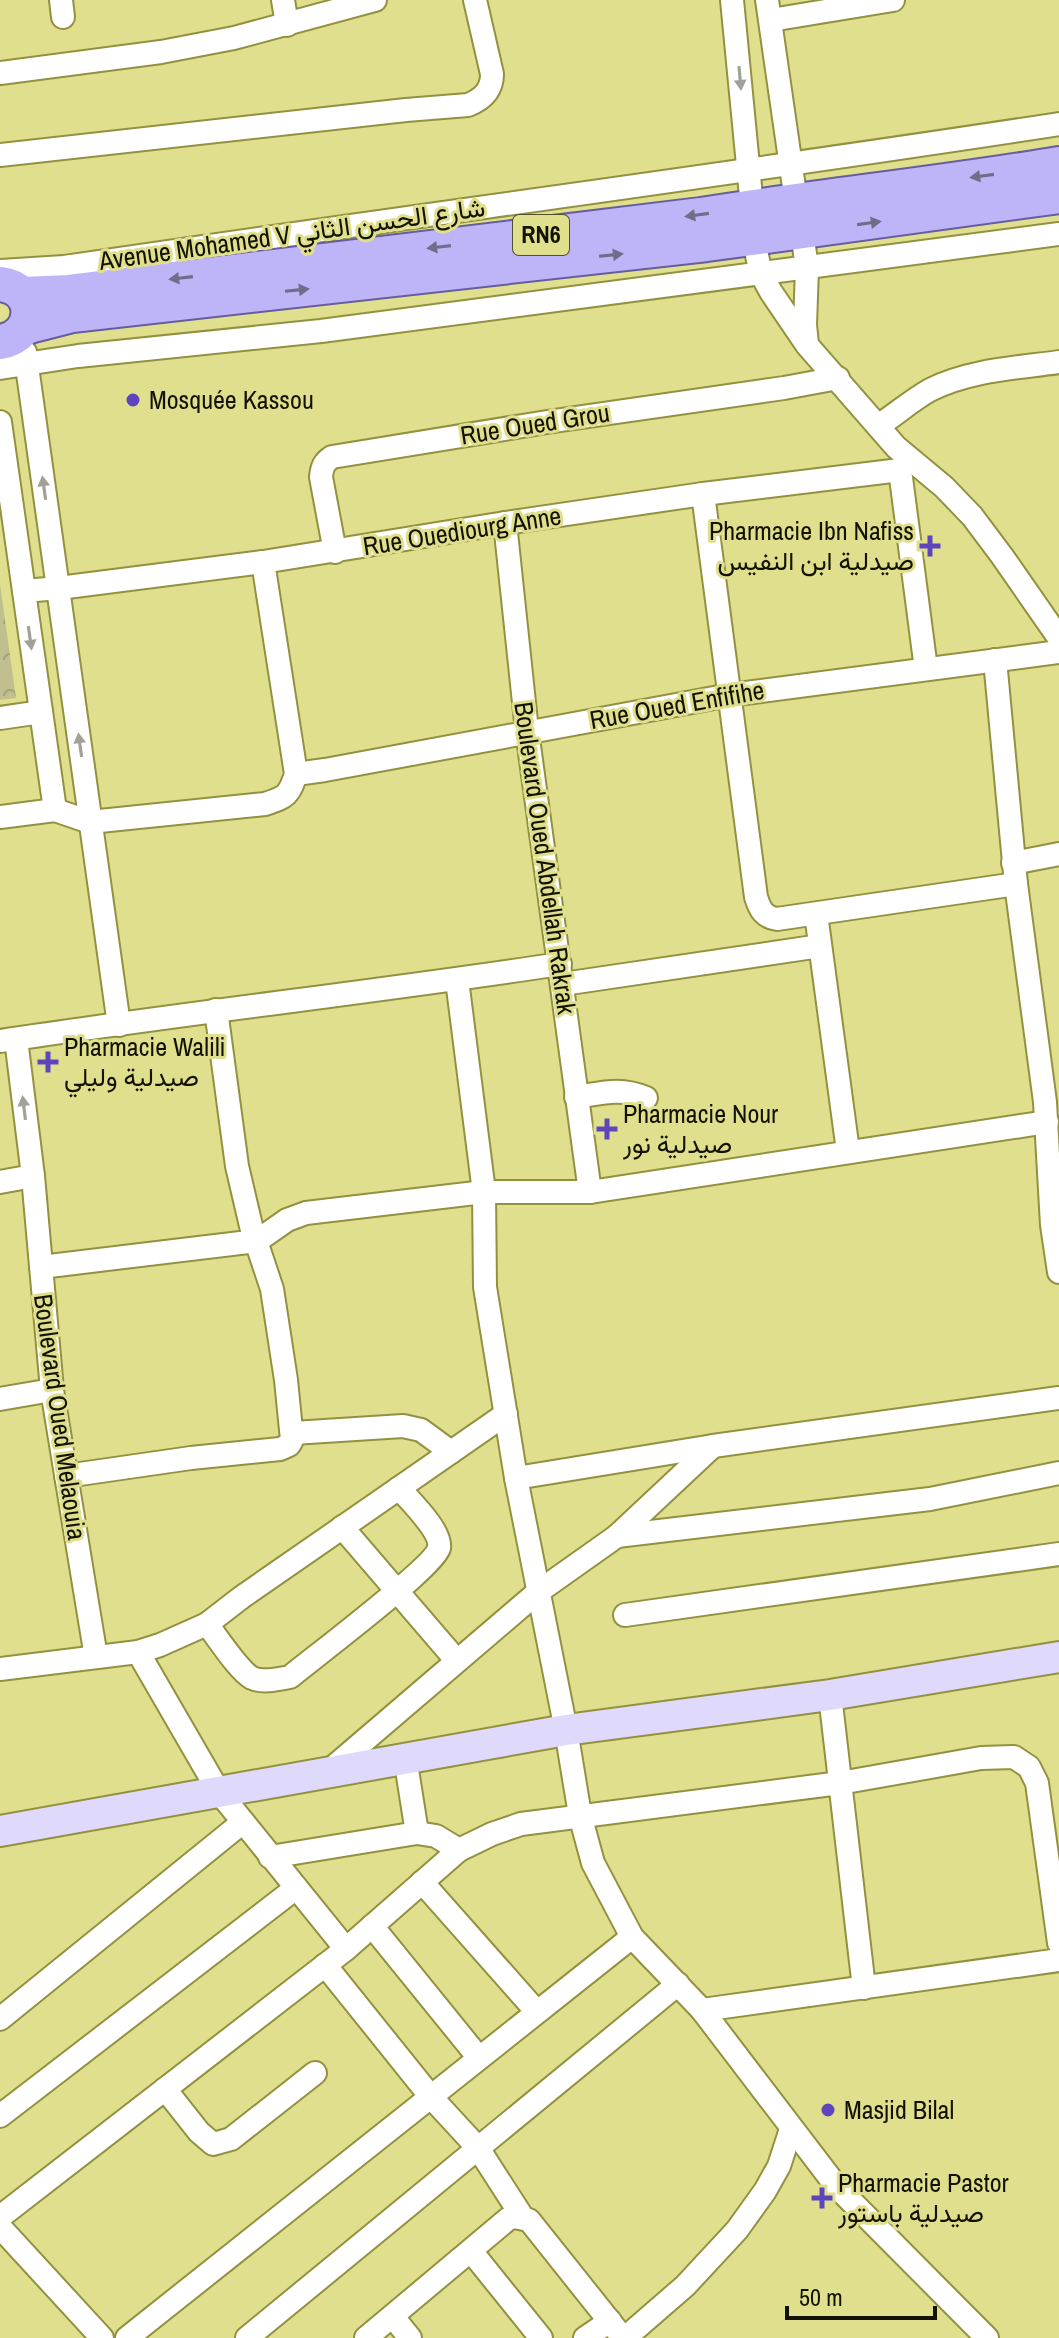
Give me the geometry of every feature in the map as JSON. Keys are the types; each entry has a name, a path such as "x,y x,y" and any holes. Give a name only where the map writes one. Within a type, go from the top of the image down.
{"main road":[{"name":"RN6","path":"799,216 843,196 1059,164"},
{"name":"RN6","path":"12,308 69,292 701,215 753,222 1059,196"}],"street":[{"path":"283,0 287,25"},
{"path":"0,73 161,52 287,25 375,0"},
{"path":"0,155 468,105 490,90 492,82 475,0"},
{"path":"732,0 753,222 761,274 807,345 878,426 904,464 944,487 972,516 1059,638"},
{"path":"807,345 807,268 769,10 893,0"},
{"name":"Avenue Mohamed V شارع الحسن الثاني","path":"12,308 64,267 791,165 1059,124"},
{"path":"0,368 78,356 321,331 1059,234"},
{"path":"12,308 26,364 119,1025"},
{"path":"878,426 928,391 947,383 1059,362"},
{"name":"Rue Oued Grou","path":"335,552 321,477 325,461 332,457 838,378"},
{"path":"0,422 55,810"},
{"path":"904,464 926,669"},
{"name":"Rue Ouediourg Anne","path":"24,591 335,552 505,523 904,464"},
{"path":"703,494 740,785 760,909 769,918 777,919 816,914 1014,873 1059,854"},
{"name":"Boulevard Oued Abdellah Rakrak","path":"505,523 527,731 590,1192"},
{"path":"0,817 55,810 90,822 265,804 290,793 296,774 263,562"},
{"name":"Rue Oued Enfifihe","path":"296,774 730,695 1059,652"},
{"path":"995,660 1014,873 1050,1107 1052,1225 1059,1272"},
{"path":"0,718 41,712"},
{"path":"816,914 848,1151"},
{"path":"8,1040 457,980 562,974 820,946"},
{"path":"457,980 484,1192 485,1287 516,1478 580,1815 593,1863 632,1937 702,2010 837,2187 987,2338"},
{"path":"66,1476 280,1449 289,1445 293,1433 272,1289 251,1226 237,1166 216,1010"},
{"name":"Boulevard Oued Melaouia","path":"8,1040 33,1176 52,1390 96,1657"},
{"path":"576,1097 627,1091 646,1098"},
{"path":"41,1267 257,1241 287,1220 306,1213 484,1192 590,1192 848,1151 1050,1107"},
{"path":"0,1182 33,1176"},
{"path":"0,1399 52,1390"},
{"path":"516,1478 713,1446 1059,1398"},
{"path":"0,1669 138,1652 207,1624 506,1414"},
{"path":"293,1433 403,1426 421,1430 451,1452"},
{"path":"330,1770 538,1592 617,1536 713,1446"},
{"path":"617,1536 930,1499 1059,1473"},
{"path":"207,1624 237,1664 252,1678 271,1681 290,1677 397,1591 434,1556 439,1546 436,1532 399,1488"},
{"path":"342,1527 457,1661"},
{"path":"625,1615 1059,1554"},
{"path":"138,1652 219,1792 346,1949"},
{"path":"0,1831 566,1730 830,1695 1059,1657"},
{"path":"830,1695 864,1988"},
{"path":"405,1757 417,1833"},
{"path":"0,2217 346,1949 459,1850 521,1824 840,1783 981,1758 1014,1757 1029,1767 1037,1783 1059,1943"},
{"path":"0,2019 243,1822"},
{"path":"270,1857 417,1833 436,1836 459,1850"},
{"path":"422,1882 537,2012"},
{"path":"0,2116 296,1888"},
{"path":"372,1926 479,2058"},
{"path":"127,2338 632,1937"},
{"path":"702,2010 1059,1960"},
{"path":"325,1965 431,2097 478,2148 523,2218"},
{"path":"247,2338 678,1984"},
{"path":"165,2089 199,2132 213,2144 231,2139 315,2073"},
{"path":"585,2338 619,2332 685,2286 737,2230 765,2191 779,2166 791,2129"},
{"path":"366,2338 508,2219 523,2218 529,2220 619,2332"},
{"path":"0,2227 102,2338"},
{"path":"471,2251 541,2338"},
{"path":"393,2317 410,2338"}],"green space":[{"path":"0,584 16,698 0,700"}],"place":[{"name":"Mosquée Kassou","path":"133,400"},
{"name":"Pharmacie Ibn Nafiss صيدلية ابن النفيس","path":"930,546"},
{"name":"Pharmacie Walili صيدلية وليلي","path":"48,1062"},
{"name":"Pharmacie Nour صيدلية نور","path":"607,1129"},
{"name":"Masjid Bilal","path":"828,2110"},
{"name":"Pharmacie Pastor صيدلية باستور","path":"822,2198"}]}
